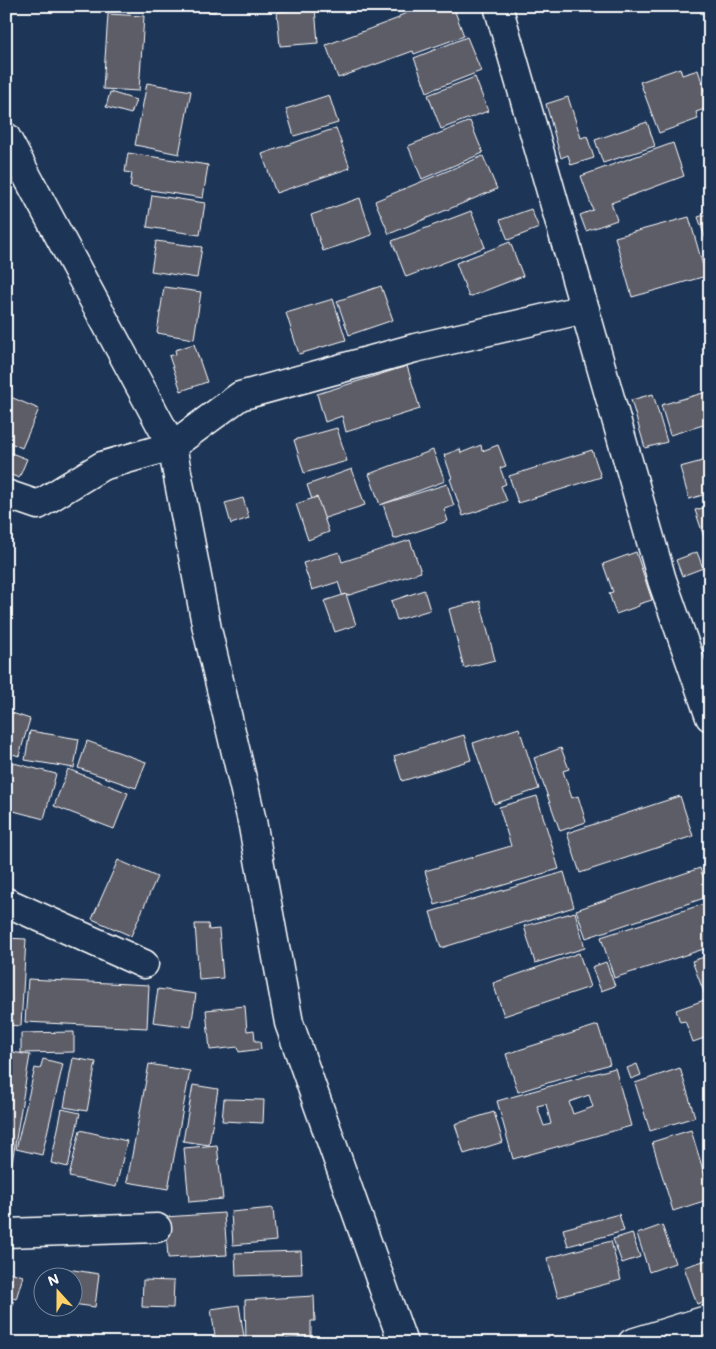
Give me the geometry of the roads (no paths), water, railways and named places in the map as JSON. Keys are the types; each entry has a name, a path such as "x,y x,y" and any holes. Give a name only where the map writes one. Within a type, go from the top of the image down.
{"street":[{"path":"498,6 662,580 710,717"},
{"path":"6,137 172,446 207,629 252,821 289,1023 403,1343"},
{"path":"6,494 38,505 102,466 172,446 240,396 415,348 585,309"},
{"path":"6,902 144,964"},
{"path":"6,1233 157,1228"},
{"path":"632,1343 710,1319"}]}
